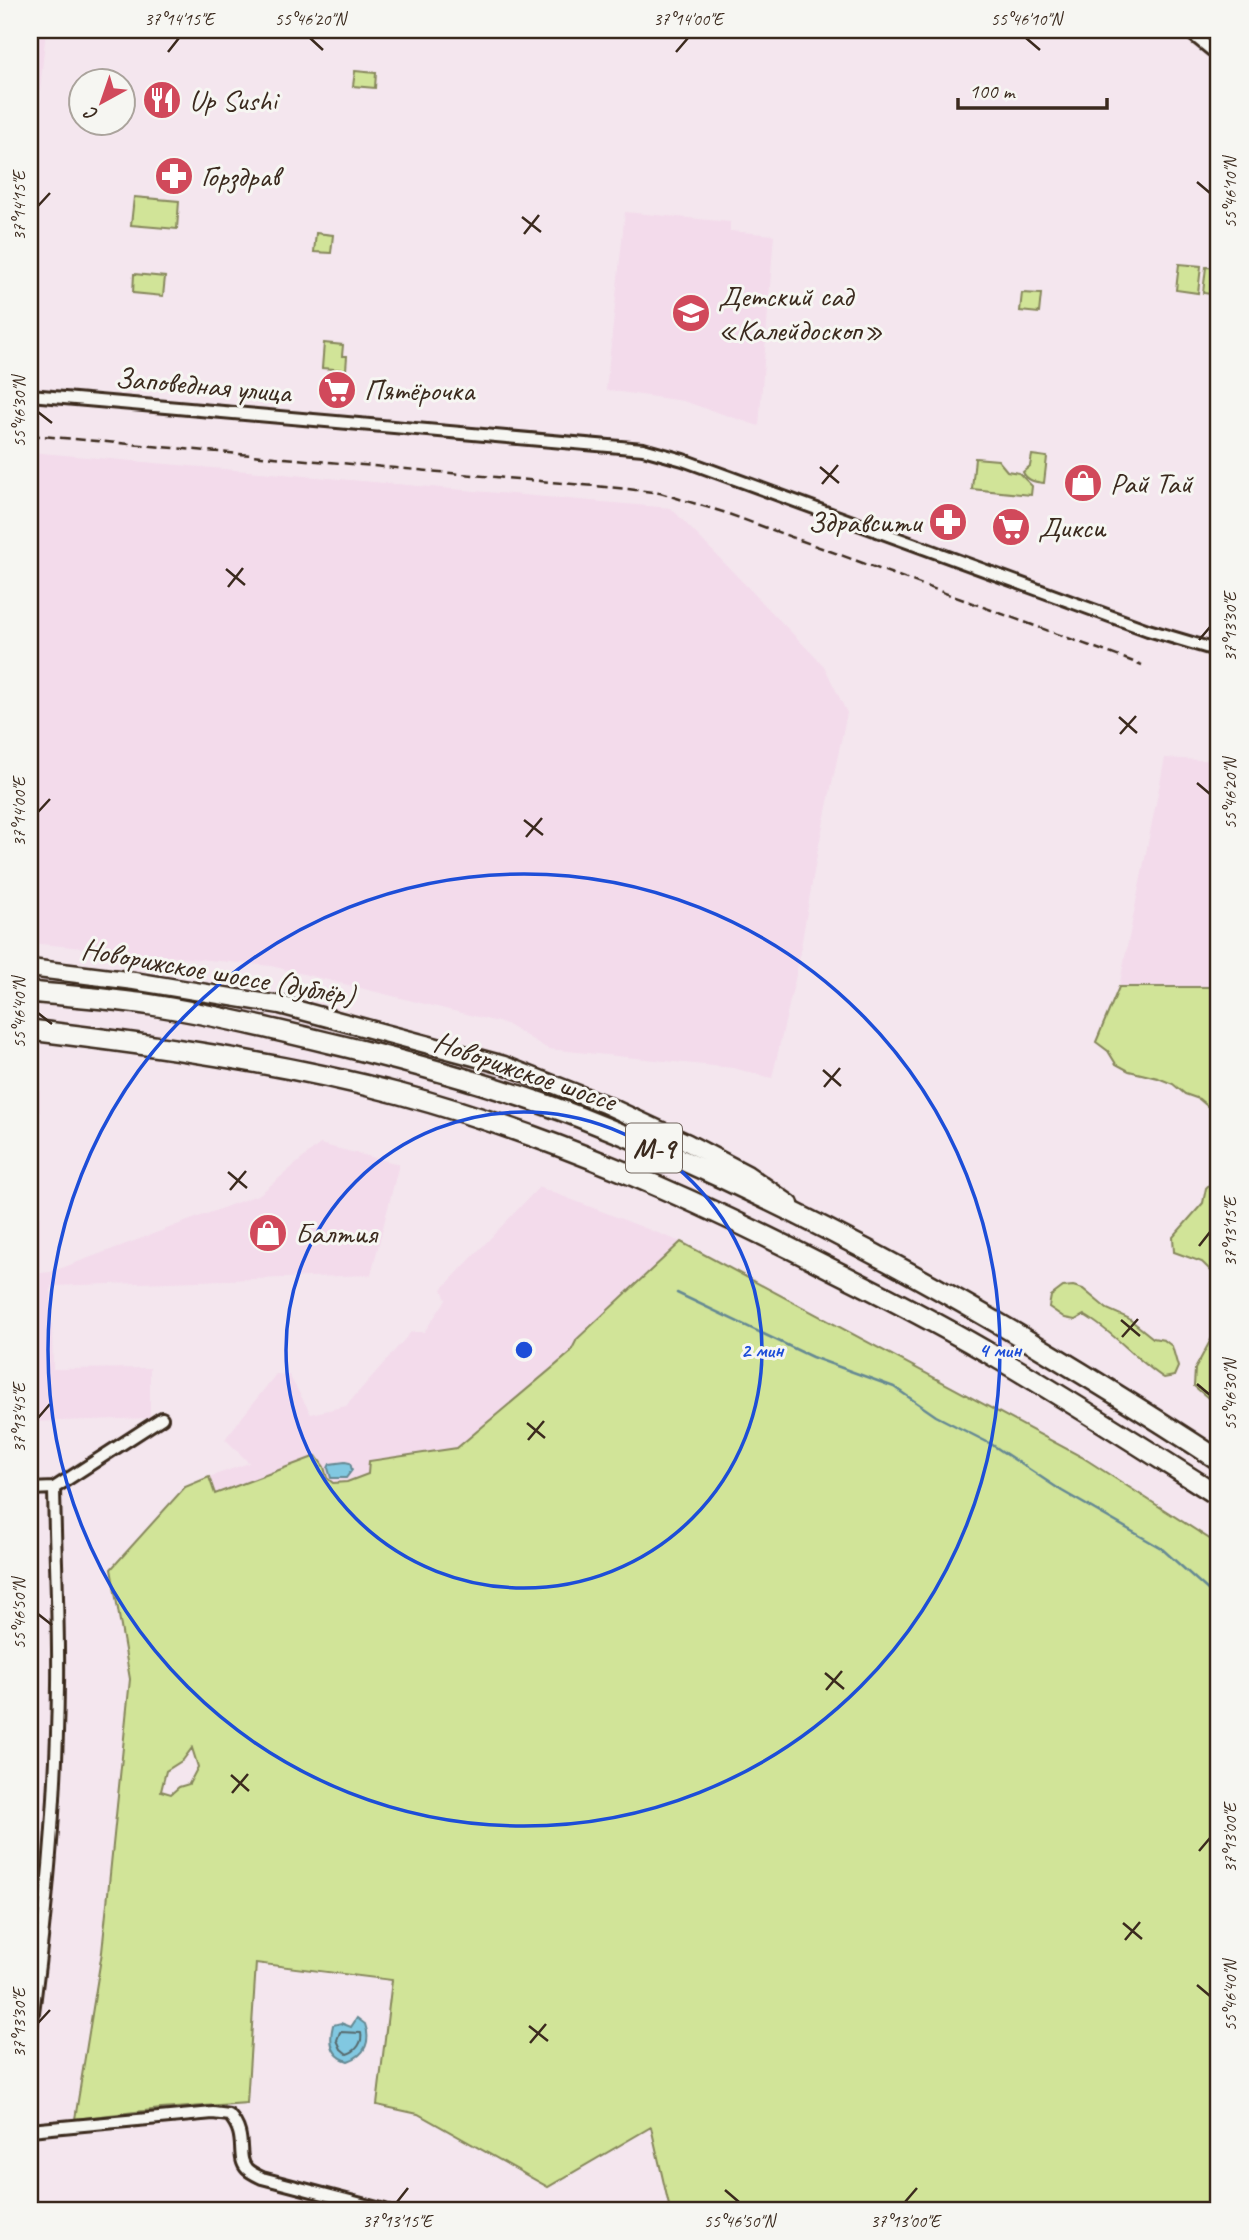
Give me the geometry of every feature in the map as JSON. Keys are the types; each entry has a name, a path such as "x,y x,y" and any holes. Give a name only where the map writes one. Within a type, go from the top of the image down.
{"highway":[{"name":"Новорижское шоссе","path":"30,992 152,1005 222,1018 416,1065 487,1085 579,1117 687,1162 814,1223 915,1276 1023,1338 1219,1460"},
{"name":"Новорижское шоссе","path":"30,1030 188,1050 356,1083 453,1110 613,1168 779,1242 890,1299 1003,1362 1219,1496"}],"street":[{"path":"1187,30 1219,57"},
{"name":"Заповедная улица","path":"30,395 643,449 683,460 1148,630 1219,651"},
{"name":"Новорижское шоссе (дублёр)","path":"30,968 134,981 280,1005 503,1065 604,1104 688,1143 747,1174 814,1223"},
{"path":"30,1489 54,1488 162,1418"},
{"path":"30,2035 44,1935 53,1812 58,1685 54,1488"},
{"path":"30,2130 213,2113 229,2115 238,2124 242,2162 248,2170 262,2178 384,2210"}],"shaded area":[{"path":"30,30 46,30 39,100 30,99"},
{"name":"Детский сад «Калейдоскоп»","path":"625,212 730,222 730,231 774,235 759,426 683,401 606,390"},
{"path":"30,452 671,508 824,666 847,713 818,849 796,975 772,1078 733,1068 548,1049 506,1024 271,966 30,943"},
{"path":"1165,758 1219,761 1219,987 1119,987"},
{"name":"Балтия","path":"30,1079 40,1079 40,1273 51,1272 260,1194 320,1144 399,1164 371,1275 51,1286 53,1369 150,1368 150,1418 30,1422"},
{"path":"539,1187 681,1242 577,1339 571,1353 457,1448 369,1461 368,1474 347,1482 333,1483 327,1478 324,1467 316,1456 214,1494 209,1477 249,1463 225,1439 276,1374 289,1375 311,1414 346,1406 411,1332 424,1332 446,1300 442,1289"}],"green space":[{"path":"355,71 376,73 375,88 353,86"},
{"path":"134,197 179,201 177,229 131,225"},
{"path":"316,233 333,235 331,253 314,252"},
{"path":"1179,264 1201,266 1198,293 1176,290"},
{"path":"1206,267 1219,268 1219,295 1203,293"},
{"path":"134,274 165,277 163,296 133,293"},
{"path":"1022,293 1041,294 1039,313 1020,311"},
{"path":"324,343 343,345 342,356 347,356 346,370 322,368"},
{"path":"1032,455 1047,457 1044,483 1029,479 1023,472 1030,466"},
{"path":"975,458 998,460 1007,471 1019,473 1032,486 1031,495 972,489"},
{"path":"1119,987 1219,987 1219,1116 1199,1099 1185,1094 1173,1084 1129,1071 1116,1064 1108,1051 1096,1042"},
{"path":"1217,1177 1219,1234 1213,1273 1202,1262 1174,1252 1173,1237 1203,1203 1206,1188"},
{"path":"681,1242 1082,1457 1219,1545 1219,2210 670,2210 651,2127 548,2187 418,2114 377,2105 392,1980 256,1963 247,2103 75,2119 102,1952 130,1679 111,1569 185,1487 209,1477 215,1494 316,1456 324,1467 327,1478 333,1483 347,1482 368,1474 369,1461 457,1448 570,1353 577,1339","holes":["192,1748 198,1767 189,1784 179,1787 171,1794 161,1791 166,1771 183,1760"]},
{"path":"1063,1287 1083,1289 1107,1309 1128,1318 1153,1338 1164,1340 1172,1346 1178,1367 1174,1376 1164,1378 1084,1315 1075,1320 1065,1318 1049,1307 1051,1296"},
{"path":"1219,1331 1219,1407 1194,1386 1195,1369 1215,1332"}],"water":[{"path":"350,1463 352,1470 346,1478 331,1478 328,1468 330,1464"},
{"path":"357,2018 365,2024 366,2047 348,2061 335,2052 331,2037 333,2025 341,2023 351,2027"}],"waterway":[{"path":"677,1293 812,1357 894,1387 936,1416 991,1444 1062,1491 1161,1548 1219,1600"}],"railway":[{"path":"30,435 660,493 723,512 1142,665"}],"place":[{"name":"Up Sushi","path":"162,100"},
{"name":"Горздрав","path":"174,176"},
{"name":"Детский сад «Калейдоскоп»","path":"691,313"},
{"name":"Пятёрочка","path":"337,390"},
{"name":"Рай Тай","path":"1083,483"},
{"name":"Здравсити","path":"948,522"},
{"name":"Дикси","path":"1011,527"},
{"name":"Балтия","path":"268,1233"}]}
